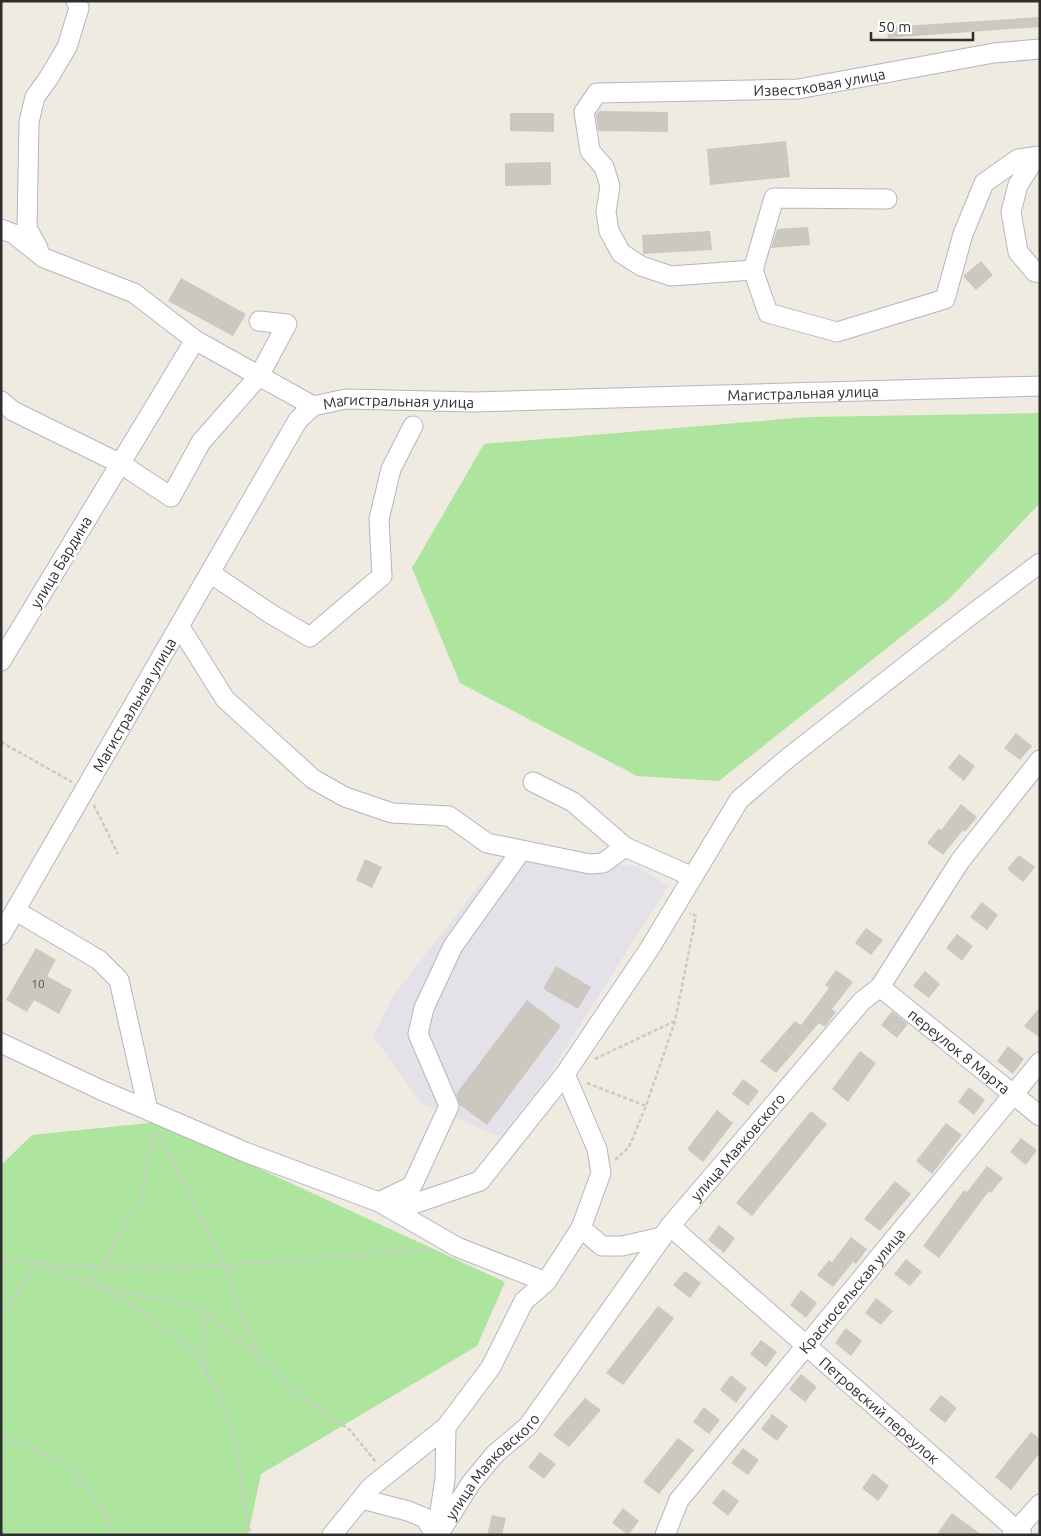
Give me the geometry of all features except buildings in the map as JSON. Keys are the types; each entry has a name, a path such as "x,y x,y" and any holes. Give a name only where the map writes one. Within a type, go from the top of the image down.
{"street":[{"path":"44,258 27,228 29,122 35,97 67,47 79,8 76,1"},
{"name":"Известковая улица","path":"753,270 671,276 641,266 621,253 609,231 606,212 610,186 604,168 590,151 586,131 584,112 597,93 798,88 994,53 1040,49"},
{"path":"887,199 774,198 753,270 768,313 837,332 945,298 963,234 984,182 1018,159 1038,156"},
{"path":"1038,156 1018,185 1011,212 1018,252 1035,272 1040,273"},
{"path":"1,230 14,234 44,258 134,293 194,340 312,406"},
{"path":"1,401 13,411 121,464 171,497 201,442 258,376 287,324 259,321"},
{"name":"улица Бардина","path":"1,661 194,340"},
{"name":"Магистральная улица","path":"1,935 298,420 312,406 346,399 474,402 1040,386"},
{"path":"210,574 310,637 382,576 379,519 391,469 414,426"},
{"path":"396,1210 480,1181 565,1074 650,948 739,800 788,758 1040,563"},
{"path":"180,627 224,699 313,779 344,797 392,813 448,816 488,843 521,851 603,863 625,847"},
{"name":"улица Маяковского","path":"437,1535 471,1483 495,1454 528,1426 666,1231 862,1001 880,987 960,861 1040,760"},
{"path":"533,782 572,802 625,847 693,877"},
{"path":"380,1202 412,1186 449,1106 418,1034 424,1008 453,946 521,851"},
{"path":"16,911 99,960 119,980 148,1110"},
{"name":"переулок 8 Марта","path":"880,987 1040,1116"},
{"path":"1,1043 246,1152 380,1202 457,1247 546,1282"},
{"name":"Красносельская улица","path":"665,1531 679,1500 805,1344 1040,1062"},
{"path":"332,1535 362,1498 446,1427 491,1368 524,1301 546,1282 581,1228 601,1173 597,1149 565,1074"},
{"path":"581,1228 602,1246 622,1246 666,1231"},
{"name":"Петровский переулок","path":"666,1231 805,1344 1017,1533"},
{"path":"437,1535 445,1479 446,1427"},
{"path":"362,1498 425,1518 437,1535"},
{"path":"1017,1533 1040,1504"}],"path":[{"path":"601,1173 629,1146 646,1106 675,1021 696,916"},
{"path":"590,1062 675,1021"},
{"path":"565,1074 646,1106"},
{"path":"88,1283 101,1266 142,1196 148,1148 152,1135 159,1133 224,1264 259,1356"},
{"path":"1,1258 38,1263 182,1268 457,1247"},
{"path":"38,1263 129,1302 190,1348 221,1396 238,1457 250,1535"},
{"path":"1,1309 9,1306 38,1263"},
{"path":"88,1283 200,1309 259,1356 298,1393 350,1430 386,1476"},
{"path":"200,1309 207,1374"},
{"path":"1,1436 66,1463 103,1509 115,1535"}],"shaded area":[{"path":"499,860 638,866 668,886 544,1082 500,1137 421,1103 373,1036 393,996"}],"green space":[{"path":"1040,413 1040,503 949,599 719,781 637,776 460,683 412,568 484,444 808,417"},
{"path":"158,1122 505,1282 477,1346 261,1474 248,1535 1,1535 1,1165 32,1135"}]}
